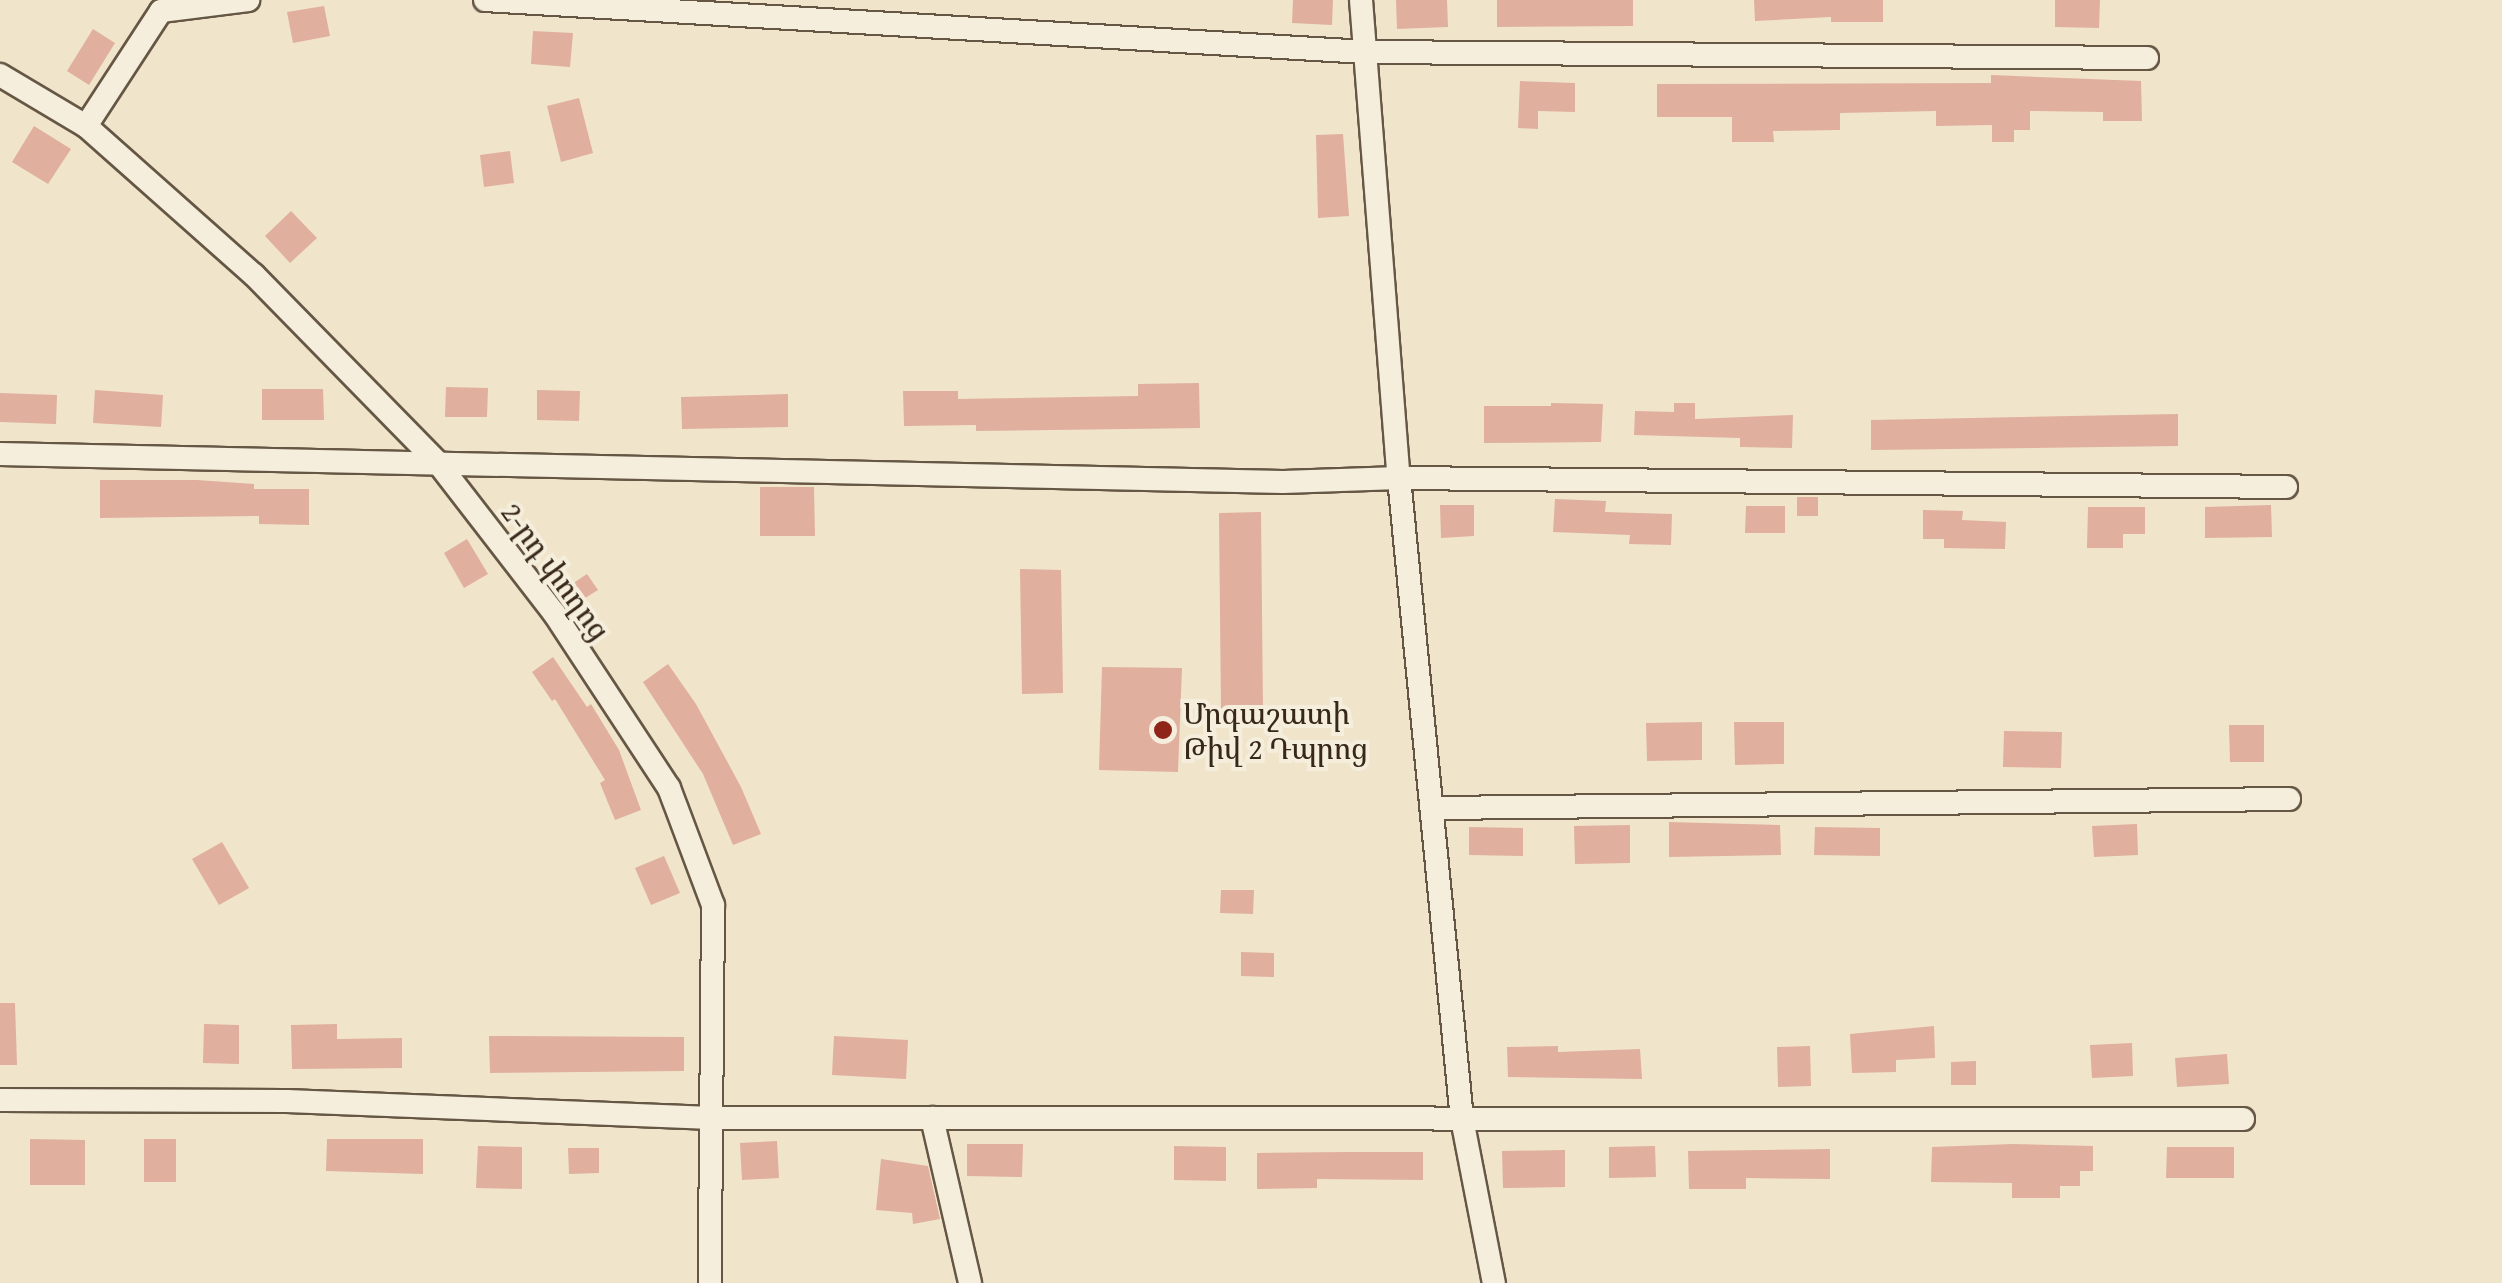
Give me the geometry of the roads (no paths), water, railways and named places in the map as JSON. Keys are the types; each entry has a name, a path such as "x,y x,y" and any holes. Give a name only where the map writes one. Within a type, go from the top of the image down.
{"street":[{"path":"86,126 159,6 248,0"},
{"path":"1361,0 1400,478 1462,1119 1494,1283"},
{"path":"495,1 1366,52 2147,58"},
{"name":"2-րդ փողոց","path":"0,75 86,126 254,275 438,463 554,613 670,788 713,906 710,1283"},
{"path":"0,454 1283,482 1400,478 2286,488"},
{"path":"1434,808 2289,798"},
{"path":"0,1100 287,1102 712,1118 2243,1120"},
{"path":"932,1118 970,1283"}],"place":[{"name":"Մրգաշատի Թիվ 2 Դպրոց","path":"1163,730"}]}
